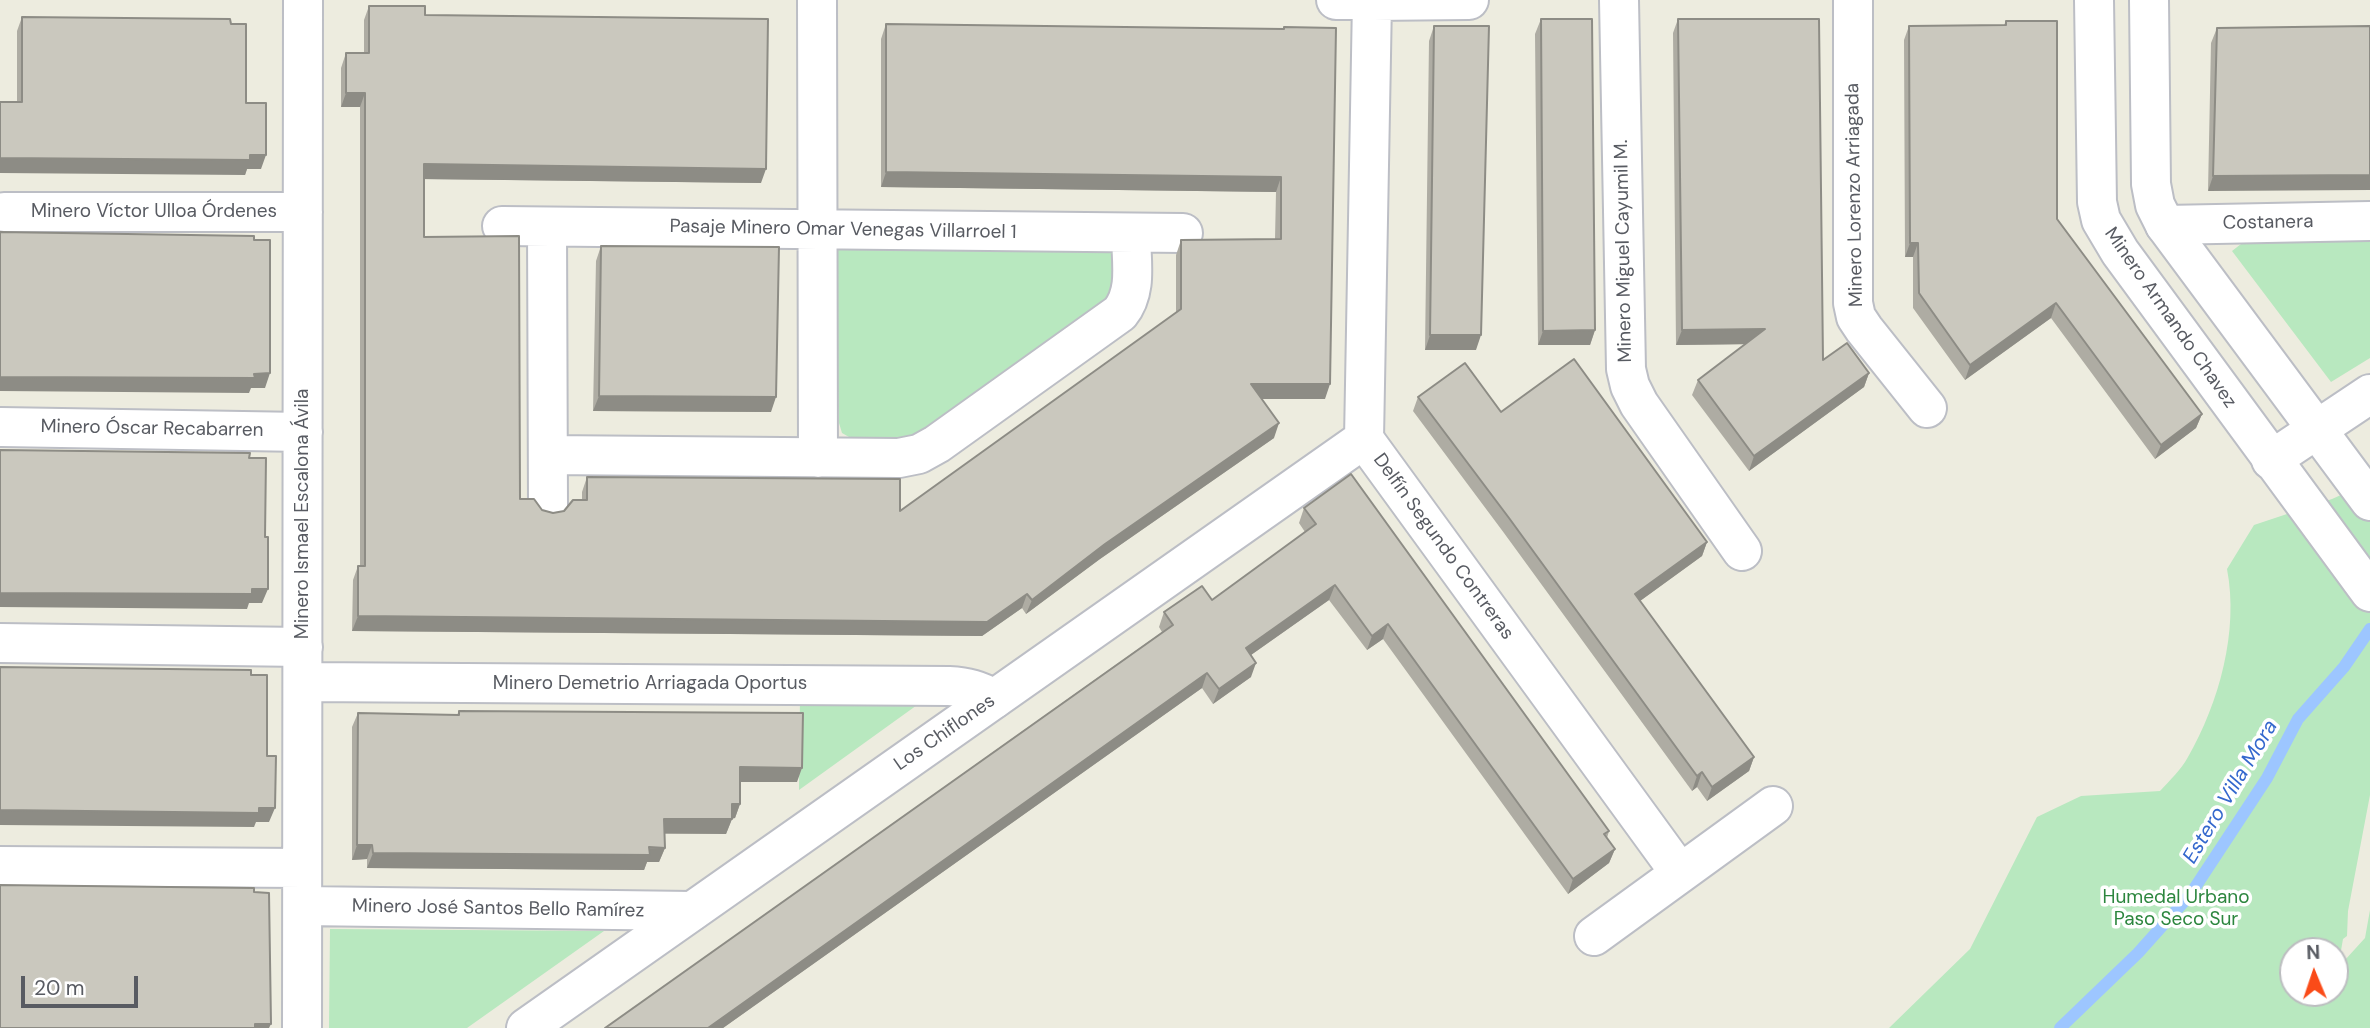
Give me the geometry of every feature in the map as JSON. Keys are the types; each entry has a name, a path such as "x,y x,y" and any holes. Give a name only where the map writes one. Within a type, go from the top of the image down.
{"street":[{"name":"Minero Ismael Escalona Ávila","path":"302,1028 303,0"},
{"path":"817,0 818,458"},
{"path":"1336,0 1469,0"},
{"name":"Delfín Segundo Contreras","path":"1372,0 1364,439 1680,873"},
{"name":"Minero Miguel Cayumil M.","path":"1619,0 1626,369 1630,386 1639,404 1742,551"},
{"name":"Minero Lorenzo Arriagada","path":"1853,0 1853,303 1856,317 1927,408"},
{"name":"Minero Armando Chavez","path":"2094,0 2095,183 2101,220 2120,252 2370,592"},
{"path":"2149,0 2151,184 2155,205 2165,225 2370,501"},
{"name":"Minero Víctor Ulloa Órdenes","path":"4,212 303,212"},
{"name":"Costanera","path":"2165,225 2370,221"},
{"name":"Pasaje Minero Omar Venegas Villarroel 1","path":"502,226 1183,233"},
{"path":"547,227 548,506"},
{"path":"548,455 899,458 919,454 1120,313 1128,303 1132,289 1131,233"},
{"path":"2271,460 2370,394"},
{"name":"Minero Óscar Recabarren","path":"1,427 303,432"},
{"name":"Los Chiflones","path":"526,1028 1364,439"},
{"name":"Minero Demetrio Arriagada Oportus","path":"0,643 303,664 949,686 973,689 994,699"},
{"path":"1594,936 1773,806"},
{"path":"0,866 302,868"},
{"name":"Minero José Santos Bello Ramírez","path":"303,906 692,911"}],"green space":[{"path":"2370,238 2370,358 2331,382 2232,251 2241,244"},
{"path":"841,243 1102,244 1120,259 1116,297 922,439 856,441 842,433 839,423 834,258"},
{"name":"Humedal Urbano Paso Seco Sur","path":"2370,482 2370,795 2348,911 2347,936 2279,937 2279,1007 2349,1007 2349,956 2365,938 2370,910 2370,1028 1889,1028 1970,949 2037,817 2081,796 2160,791 2182,766 2209,714 2224,666 2230,617 2227,569 2254,525 2332,499"},
{"path":"800,695 931,695 799,790"},
{"path":"330,929 604,931 467,1028 329,1028"}],"building":[{"path":"369,6 425,6 425,15 768,19 766,169 424,164 424,237 519,236 520,499 534,499 542,510 553,513 564,511 573,500 587,500 587,477 900,479 900,511 1181,309 1181,240 1281,239 1281,177 886,172 886,24 1336,28 1330,384 1251,384 1279,423 1105,544 1032,600 1027,594 987,622 358,616 358,566 365,566 365,93 346,93 346,53 369,53"},
{"path":"22,17 230,19 231,24 246,24 246,103 266,103 266,155 250,155 250,160 0,158 0,102 22,102"},
{"path":"1541,19 1592,19 1595,330 1543,331"},
{"path":"1678,19 1819,19 1823,360 1847,343 1869,373 1754,456 1698,380 1765,329 1682,330"},
{"path":"2006,21 2057,21 2057,219 2202,414 2161,445 2056,303 1970,365 1919,293 1918,243 1910,243 1909,26 2006,25"},
{"path":"1434,26 1489,26 1481,335 1430,335"},
{"path":"2370,26 2370,175 2213,176 2217,28"},
{"path":"0,232 254,236 254,240 270,240 270,373 254,374 255,378 0,377"},
{"path":"601,246 779,247 776,397 599,396"},
{"path":"1574,359 1707,542 1635,594 1754,757 1712,787 1702,772 1697,776 1418,397 1465,363 1501,412"},
{"path":"0,450 250,453 249,458 266,458 265,537 268,537 268,589 252,589 252,594 0,593"},
{"path":"1351,474 1609,831 1604,834 1615,849 1573,879 1388,624 1372,636 1335,585 1246,648 1256,663 1219,689 1207,673 708,1028 605,1028 1173,625 1164,612 1202,586 1212,600 1316,524 1304,508"},
{"path":"0,667 251,670 251,675 267,675 267,756 276,756 275,808 259,808 259,813 0,810"},
{"path":"459,711 803,713 802,768 740,767 740,804 732,804 732,819 664,819 665,848 649,847 650,855 373,853 372,845 357,845 358,713 459,715"},
{"path":"0,885 254,888 254,892 269,893 271,1024 255,1024 255,1028 0,1028"}],"waterway":[{"name":"Estero Villa Mora","path":"2060,1028 2138,953 2190,895 2267,778 2298,719 2344,667 2370,629"}]}
